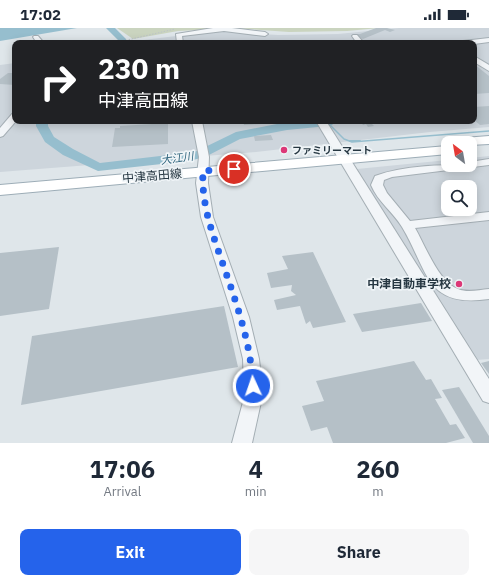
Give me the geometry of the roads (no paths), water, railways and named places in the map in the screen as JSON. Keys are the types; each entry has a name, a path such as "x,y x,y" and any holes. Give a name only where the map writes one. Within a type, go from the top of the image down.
{"main road":[{"path":"477,141 489,140"},
{"name":"中津高田線","path":"344,156 441,144"},
{"path":"477,147 489,146"},
{"name":"中津高田線","path":"0,183 344,156 441,150"},
{"name":"中津高田線","path":"0,190 204,168"}],"street":[{"path":"179,40 178,35 224,29 264,34"},
{"path":"355,36 358,40"},
{"path":"477,41 489,40"},
{"path":"477,60 489,70"},
{"path":"0,134 12,120"},
{"path":"197,124 204,168 202,184 207,217 241,317 251,359 253,386 252,402 242,443"},
{"path":"323,124 344,156 489,395"},
{"path":"441,168 394,173 379,178 376,182 379,190 407,225 441,286 452,293 463,296 489,294"},
{"path":"407,225 489,216"}],"water":[{"path":"0,28 77,28 0,41"}],"waterway":[{"name":"大江川","path":"110,28 122,40"},
{"name":"大江川","path":"42,124 49,139 68,152 98,167 189,157 200,154 236,136 287,126 314,124"},
{"path":"329,124 344,139 352,142 489,131"},
{"path":"350,141 360,141"}],"place":[{"name":"ファミリーマート","path":"284,150"},
{"name":"中津自動車学校","path":"459,284"}]}
